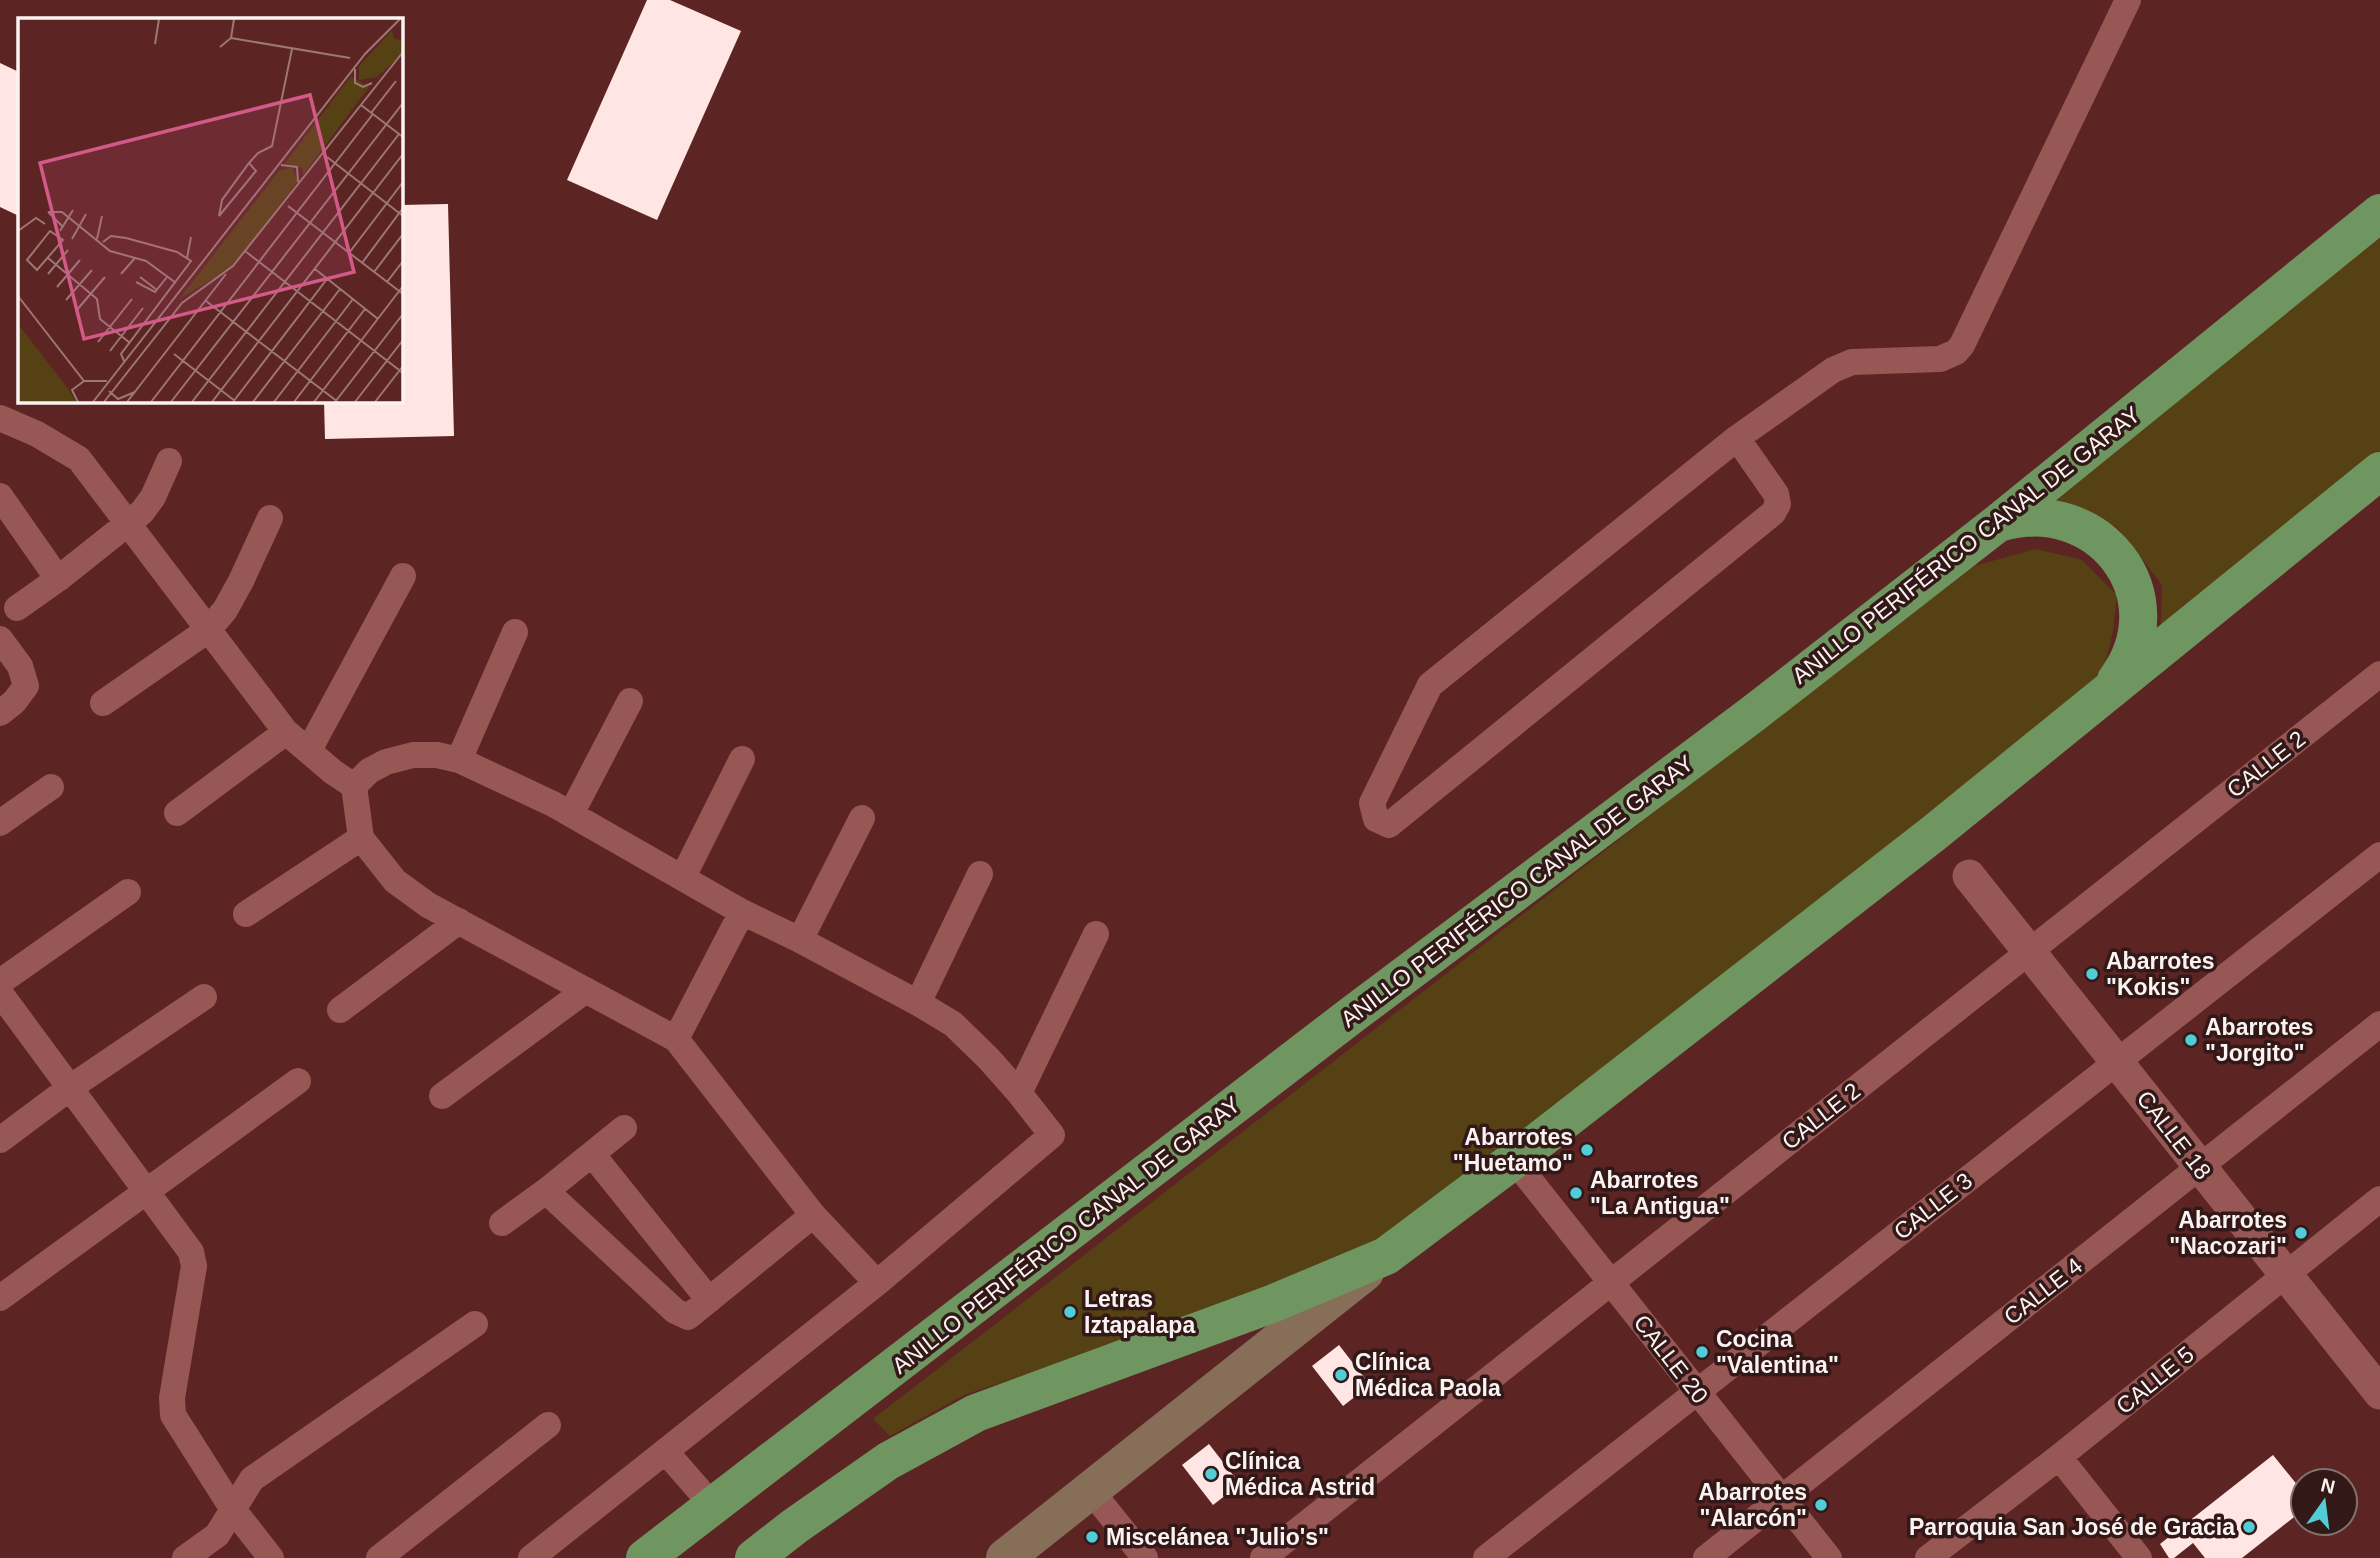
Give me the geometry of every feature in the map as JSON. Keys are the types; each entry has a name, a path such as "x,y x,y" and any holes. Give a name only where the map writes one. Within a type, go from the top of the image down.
{"highway":[{"name":"ANILLO PERIFÉRICO CANAL DE GARAY","path":"645,1558 1353,1014 1754,713 1998,523 2380,213"},
{"path":"754,1558 794,1526 888,1461 976,1413 1274,1303 1386,1256 1514,1160 1934,833 2380,471"},
{"path":"1998,523 2034,516 2069,522 2100,539 2123,566 2136,600 2136,636 2124,670 2100,697"}],"main road":[{"path":"1005,1558 1308,1315 1386,1256"}],"street":[{"path":"1737,438 1776,494 1778,504 1773,513 1389,825 1376,819 1372,803 1430,685 1737,438 1833,370 1852,362 1940,359 1956,352 1962,345 2127,0"},
{"path":"0,418 37,434 79,459 286,732 354,786 361,838 395,881 428,905 676,1039 813,1214 877,1283"},
{"path":"17,608 142,512 153,497 169,461"},
{"path":"0,496 58,579"},
{"path":"103,703 208,630 225,610 270,518"},
{"path":"309,750 403,576"},
{"path":"459,760 515,632"},
{"path":"0,639 20,666 26,686 15,702 0,713"},
{"name":"CALLE 2","path":"1263,1558 2380,674"},
{"path":"570,814 630,701"},
{"path":"177,813 286,732"},
{"path":"354,786 369,771 386,762 413,755 438,755 459,760 570,814 742,912 800,940 953,1024 1019,1093 1052,1135 877,1283 531,1558"},
{"path":"683,877 742,759"},
{"path":"0,823 51,787"},
{"path":"800,940 862,818"},
{"path":"246,914 361,838"},
{"name":"CALLE 3","path":"1486,1558 2380,855"},
{"path":"918,1003 981,874"},
{"name":"CALLE 18","path":"1969,876 2379,1389"},
{"path":"0,982 128,892"},
{"path":"676,1039 742,912"},
{"path":"340,1010 459,921"},
{"path":"1019,1093 1096,934"},
{"path":"442,1096 586,990"},
{"path":"0,993 191,1252 194,1266 172,1398 173,1415 181,1432 232,1508 271,1558"},
{"path":"0,1140 71,1087 204,997"},
{"name":"CALLE 4","path":"1706,1558 2380,1024"},
{"path":"0,1298 298,1081"},
{"path":"502,1223 624,1128"},
{"path":"592,1154 709,1300"},
{"name":"CALLE 20","path":"1514,1160 1829,1558"},
{"path":"546,1191 675,1311 688,1317 813,1214"},
{"name":"CALLE 5","path":"1928,1558 2059,1457 2380,1199"},
{"path":"185,1558 217,1535 252,1479 475,1324"},
{"path":"379,1558 548,1425"},
{"path":"666,1452 713,1506"},
{"path":"2059,1457 2139,1558"},
{"path":"1091,1490 1145,1558"}],"shaded area":[{"path":"2380,233 2380,468 2160,648 2162,585 2117,527 2067,508 2033,513"},
{"path":"2036,549 2082,560 2117,595 2113,631 2100,688 1383,1269 1039,1370 964,1395 890,1436 873,1419 1970,567"}],"building":[{"path":"647,0 670,0 741,31 657,220 567,180"},
{"path":"0,63 18,72 18,216 0,207"},
{"path":"448,204 454,436 325,439 324,402 402,402 402,205"},
{"name":"Clínica Médica Paola","path":"1339,1345 1370,1385 1343,1406 1312,1366"},
{"name":"Clínica Médica Astrid","path":"1209,1444 1240,1484 1213,1505 1182,1465"},
{"path":"2273,1455 2289,1475 2289,1521 2242,1558 2205,1558 2193,1543 2174,1558 2169,1558 2160,1544"}],"place":[{"name":"Abarrotes \"Kokis\"","path":"2092,974"},
{"name":"Abarrotes \"Jorgito\"","path":"2191,1040"},
{"name":"Abarrotes \"Huetamo\"","path":"1587,1150"},
{"name":"Abarrotes \"La Antigua\"","path":"1576,1193"},
{"name":"Abarrotes \"Nacozari\"","path":"2301,1233"},
{"name":"Letras Iztapalapa","path":"1070,1312"},
{"name":"Cocina \"Valentina\"","path":"1702,1352"},
{"name":"Clínica Médica Paola","path":"1341,1375"},
{"name":"Clínica Médica Astrid","path":"1211,1474"},
{"name":"Abarrotes \"Alarcón\"","path":"1821,1505"},
{"name":"Parroquia San José de Gracia","path":"2249,1527"},
{"name":"Miscelánea \"Julio's\"","path":"1092,1537"}]}
